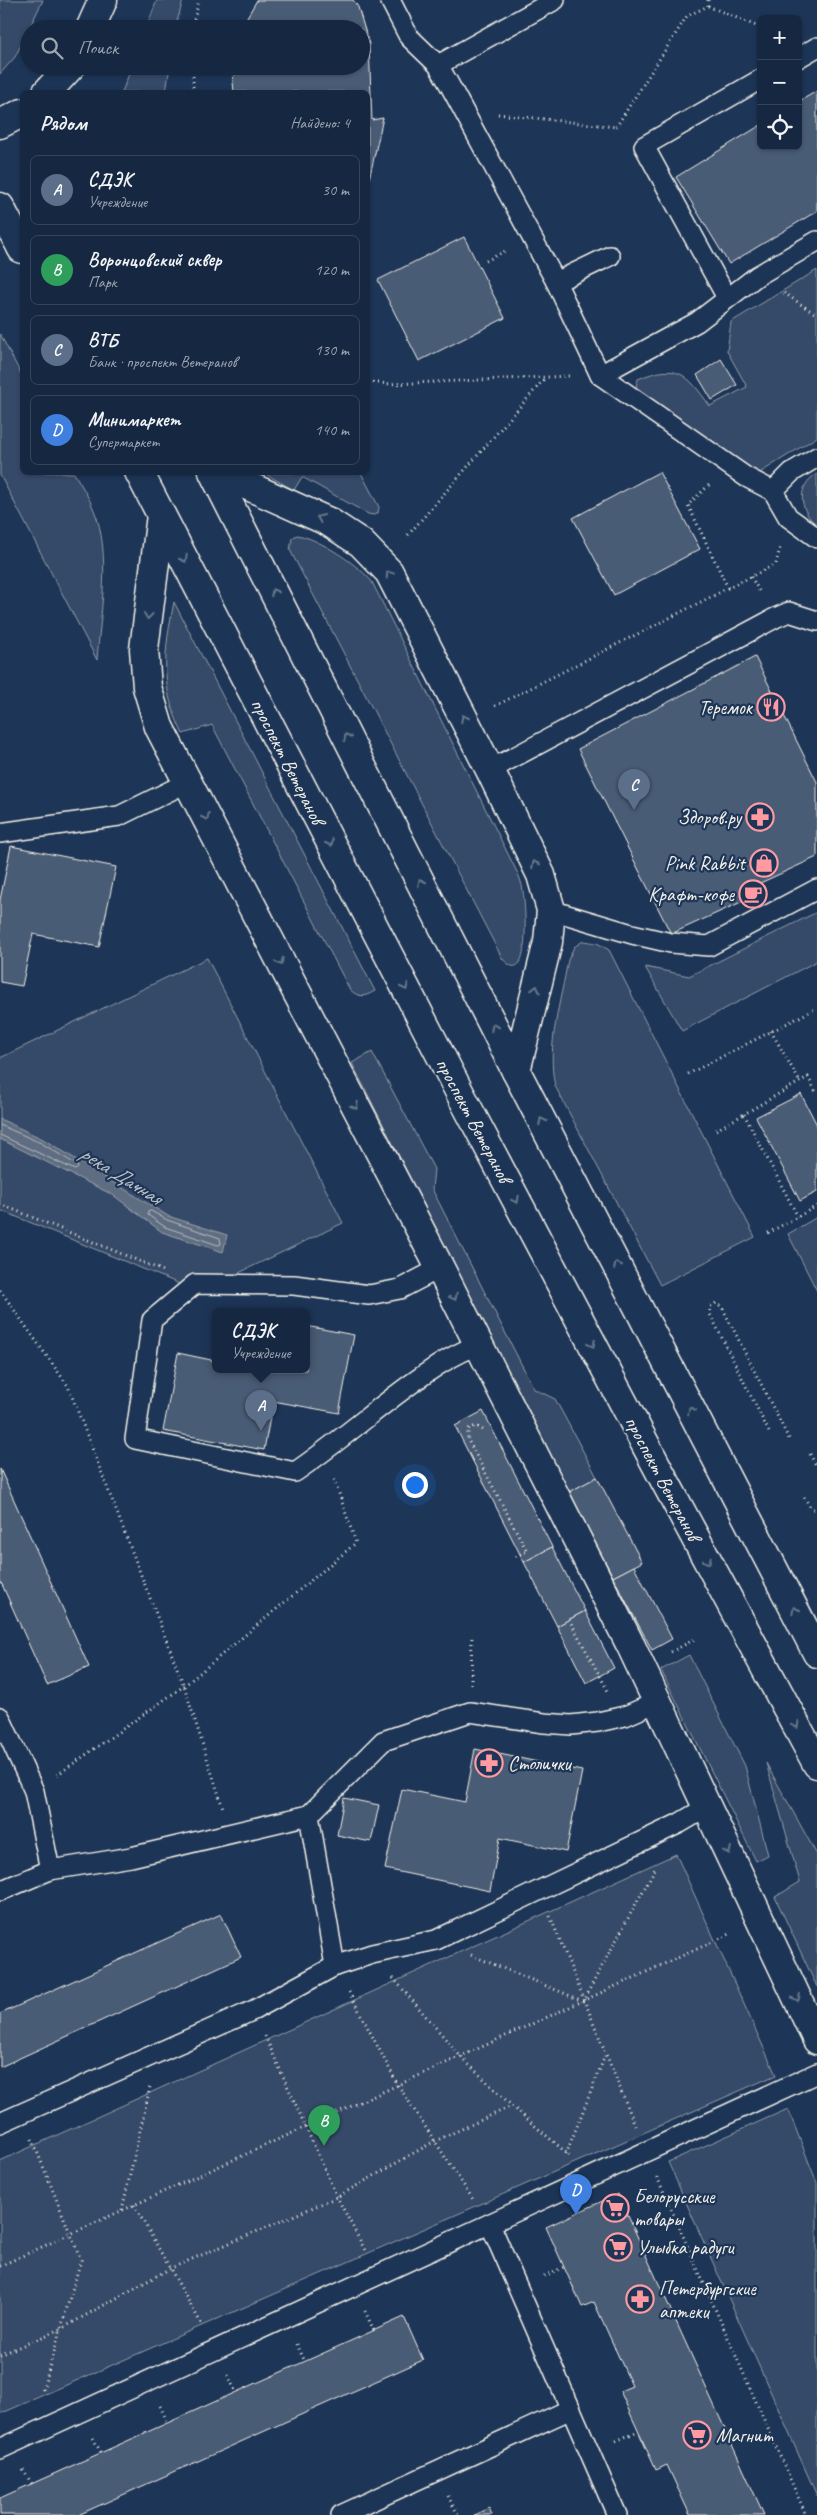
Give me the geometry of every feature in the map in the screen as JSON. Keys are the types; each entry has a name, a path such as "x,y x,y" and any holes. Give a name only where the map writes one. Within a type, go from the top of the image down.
{"main road":[{"path":"94,20 103,0"},
{"path":"49,90 63,75"},
{"path":"71,75 71,90"},
{"path":"0,124 20,114"},
{"path":"0,207 20,245"},
{"name":"проспект Ветеранов","path":"141,475 461,1095 655,1464 817,1764"},
{"path":"215,475 516,1071 817,1653"},
{"path":"224,475 329,522 361,543 389,572 490,770 541,875 551,910 548,942 516,1071"},
{"path":"161,515 144,648 147,687 159,727 440,1268 631,1646 817,2040"}],"lane":[{"path":"390,0 409,37 438,65 556,282 600,375 746,477 774,491 788,517 817,538"},
{"path":"438,65 555,0"},
{"path":"802,56 817,47"},
{"path":"727,298 644,146 757,81"},
{"path":"600,375 697,322 757,276 817,240"},
{"path":"556,282 610,256"},
{"path":"774,491 792,472 817,456"},
{"path":"490,770 775,618 789,612 817,621"},
{"path":"0,833 119,816 188,782"},
{"path":"551,910 642,937 671,943 709,946 817,889"},
{"path":"440,1268 400,1289 369,1295 294,1286 195,1284 152,1320 135,1439 295,1472 324,1452 402,1390 438,1365 478,1344"},
{"path":"0,1890 50,1870 131,1857 309,1815 383,1741 470,1712 571,1725 598,1722 624,1716 656,1702"},
{"path":"0,1717 34,1791 50,1870"},
{"path":"0,2123 157,2055 254,2010 335,1966 372,1954 436,1940 680,1823 707,1807"},
{"path":"309,1815 335,1966"},
{"path":"0,2449 817,2073"},
{"path":"490,2224 617,2515"},
{"path":"341,2515 571,2409"}],"path":[{"path":"194,20 198,0"},
{"path":"708,0 708,6"},
{"path":"616,127 687,16 708,6 757,26"},
{"path":"192,75 193,90"},
{"path":"463,110 616,127 644,146"},
{"path":"757,276 817,315"},
{"path":"370,382 390,384 600,375"},
{"path":"408,535 546,377"},
{"path":"688,505 728,588"},
{"path":"495,706 776,564 788,517"},
{"path":"688,1074 817,1008"},
{"path":"771,1032 800,1082"},
{"path":"716,1130 808,1077 817,1094"},
{"path":"744,1114 798,1217"},
{"path":"0,1204 195,1284"},
{"path":"768,1233 817,1206"},
{"path":"0,1290 68,1386 184,1686 231,1832"},
{"path":"769,1432 710,1314 710,1307 716,1303 722,1307 790,1441"},
{"path":"486,1437 482,1428 476,1426 468,1429 468,1440 527,1551 515,1557"},
{"path":"34,1791 184,1686 356,1543 324,1452"},
{"path":"810,1454 817,1468"},
{"path":"804,1497 811,1508 817,1511"},
{"path":"569,1619 599,1676"},
{"path":"471,1687 472,1634"},
{"path":"664,1649 667,1654 695,1639"},
{"path":"583,2001 680,1823"},
{"path":"540,1890 605,2055 806,2515"},
{"path":"0,2266 731,1934"},
{"path":"436,1940 583,2001"},
{"path":"390,1974 461,2057 512,2106 573,2159"},
{"path":"349,1991 398,2085 433,2142 476,2204"},
{"path":"254,2010 337,2197 378,2276"},
{"path":"121,2211 157,2055"},
{"path":"566,2154 605,2055"},
{"path":"0,2355 61,2328 169,2269 337,2197 433,2142 512,2106"},
{"path":"22,2114 81,2260 43,2390 54,2424"},
{"path":"134,2205 203,2328"}],"shaded area":[{"path":"0,0 43,0 33,20 20,20 20,47 15,57 0,74"},
{"path":"157,0 183,0 177,20 149,20"},
{"path":"129,75 169,75 166,90 123,90"},
{"path":"817,270 817,437 758,474 635,391 638,379 663,372 680,374 688,379 710,406 747,387 727,351 731,322"},
{"path":"0,334 20,372 20,475 75,475 94,510 99,527 104,564 97,660 0,475"},
{"path":"817,474 817,525 806,513 802,498 806,485"},
{"path":"268,475 362,475 379,507 378,513 374,515 368,514 302,477 294,490"},
{"path":"297,535 316,541 338,553 358,568 372,582 520,879 523,888 525,927 522,956 518,964 512,966 502,958 290,550 292,538"},
{"path":"174,602 375,991 359,995 350,990 212,725 183,734 175,717 167,684 166,653"},
{"path":"817,912 817,961 682,1031 645,967 689,976"},
{"path":"583,941 597,943 609,950 755,1237 660,1285 555,1086 552,1055 558,1007 568,960 574,947"},
{"path":"207,958 343,1223 199,1292 0,1210 0,1058"},
{"path":"372,1052 434,1169 432,1189 534,1389 555,1399 597,1477 569,1492 352,1063"},
{"path":"817,1217 817,1291 788,1234"},
{"path":"689,1655 745,1766 768,1855 756,1861 661,1670"},
{"path":"766,1763 817,1855 817,1987 775,1897 800,1882"},
{"path":"676,1854 776,2075 0,2414 0,2161"},
{"path":"788,2109 817,2183 817,2496 668,2162"}],"water":[{"path":"0,1119 43,1139 168,1216 227,1235 223,1252 162,1232 113,1195 0,1139"}],"building":[{"path":"257,0 353,0 358,7 362,20 245,20"},
{"path":"370,69 372,120 383,118 370,175 370,90 234,90 234,75 370,75"},
{"path":"817,91 817,211 729,264 676,177 757,127 757,150 802,150 802,100"},
{"path":"464,237 505,318 419,361 378,280"},
{"path":"721,359 737,385 712,400 697,375"},
{"path":"659,472 700,549 614,595 573,518"},
{"path":"755,657 817,782 817,857 747,889 750,898 671,934 578,749"},
{"path":"11,846 116,867 99,947 33,934 22,986 0,982 0,900"},
{"path":"801,1094 817,1125 817,1192 800,1201 756,1117"},
{"path":"310,1327 354,1335 339,1413 273,1401 264,1450 163,1431 178,1353 212,1360 212,1373 310,1373"},
{"path":"483,1411 552,1547 524,1562 455,1426"},
{"path":"0,1469 89,1667 47,1685 0,1580"},
{"path":"597,1477 642,1562 613,1577 569,1492"},
{"path":"552,1547 585,1611 557,1626 524,1562"},
{"path":"634,1566 672,1639 652,1650 613,1577"},
{"path":"585,1611 614,1668 586,1683 557,1626"},
{"path":"475,1749 582,1771 566,1852 500,1838 490,1891 385,1869 402,1789 465,1802"},
{"path":"344,1798 379,1805 371,1842 337,1835"},
{"path":"221,1914 241,1957 0,2067 0,2014"},
{"path":"618,2194 764,2515 690,2515 667,2465 656,2470 620,2391 632,2386 594,2302 582,2307 546,2227"},
{"path":"404,2317 423,2360 78,2515 0,2515 0,2498"},
{"path":"489,2508 492,2515 474,2515"}],"place":[{"name":"Теремок","path":"771,707"},
{"name":"ВТБ","path":"634,810"},
{"name":"Здоров.ру","path":"760,817"},
{"name":"Pink Rabbit","path":"764,863"},
{"name":"Крафт-кофе","path":"753,894"},
{"name":"СДЭК","path":"261,1431"},
{"name":"Столички","path":"489,1763"},
{"name":"Воронцовский сквер","path":"324,2146"},
{"name":"Белорусские товары","path":"615,2208"},
{"name":"Минимаркет","path":"576,2215"},
{"name":"Улыбка радуги","path":"618,2247"},
{"name":"Петербургские аптеки","path":"640,2299"},
{"name":"Магнит","path":"697,2435"}],"water label":[{"name":"река Дачная","path":"121,1175"}]}
